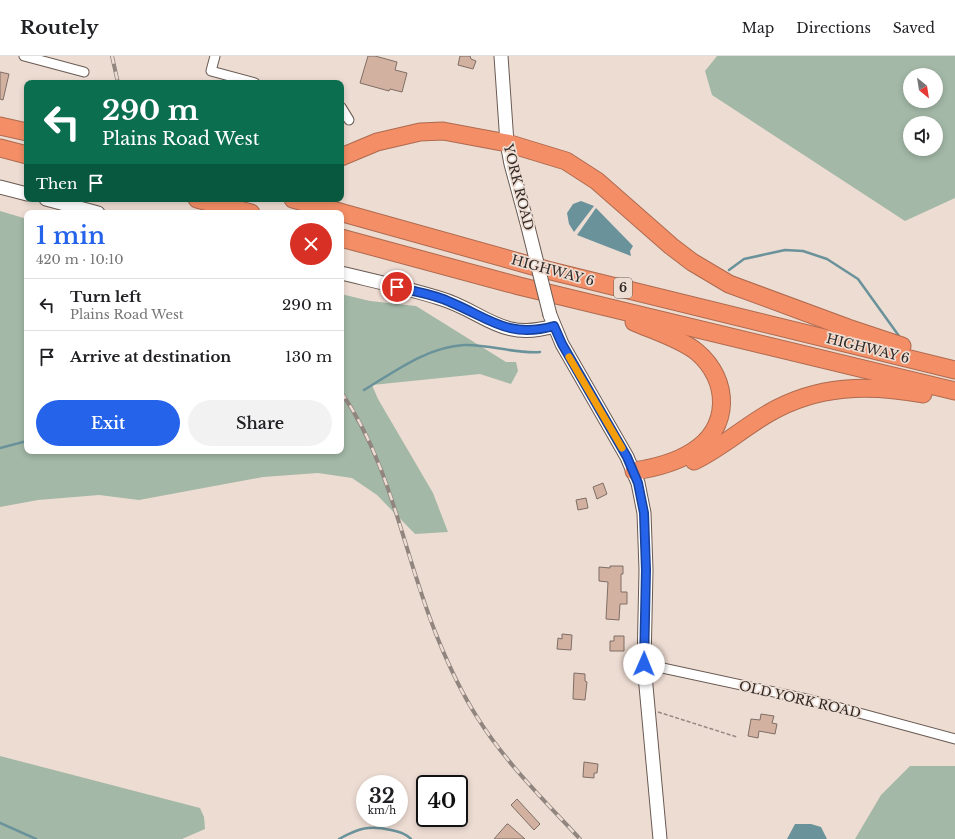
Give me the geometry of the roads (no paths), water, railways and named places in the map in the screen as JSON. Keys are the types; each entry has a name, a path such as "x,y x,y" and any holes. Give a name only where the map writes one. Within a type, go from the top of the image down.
{"highway":[{"path":"0,126 24,131"},
{"path":"344,156 377,142 420,132 443,131 507,143 566,161 598,181 670,246 692,262 729,284 848,328 955,363"},
{"path":"0,148 24,154"},
{"path":"209,202 239,210"},
{"name":"HIGHWAY 6","path":"304,202 332,210"},
{"name":"HIGHWAY 6","path":"344,213 547,270 955,370"},
{"name":"HIGHWAY 6","path":"344,239 519,286 955,391"},
{"path":"519,286 631,321 674,340 696,351 716,374 722,402 720,415 709,437 700,446 677,460 636,477"},
{"path":"636,477 682,468 703,457 768,413 788,403 824,391 845,388 880,388 901,390 955,401"}],"main road":[{"name":"YORK ROAD","path":"501,56 507,143 511,164 552,320"},
{"path":"0,187 24,193"},
{"path":"57,202 87,210"},
{"path":"344,274 440,298 503,327 534,330 552,320 562,344 636,477 644,513 646,570 644,664 660,839"}],"street":[{"path":"24,56 84,72"},
{"path":"215,56 211,71 245,80"},
{"path":"344,112 349,120"},
{"name":"OLD YORK ROAD","path":"644,664 811,700 955,739"}],"water":[{"path":"581,201 594,206 574,232 569,224 567,213 573,204"},
{"path":"596,208 633,246 630,251 631,256 577,235"},
{"path":"795,824 811,824 821,827 827,839 787,839"}],"waterway":[{"path":"729,270 744,259 785,250 803,251 827,259 858,279 899,336"},
{"path":"364,390 399,368 424,355 450,347 473,345 521,352 540,352"},
{"path":"0,448 24,442"},
{"path":"0,823 36,839"},
{"path":"339,839 364,828 383,828 397,831 411,839"}],"railway":[{"path":"112,56 117,80"},
{"path":"344,397 358,420 373,450 396,512 426,608 442,649 471,708 488,734 512,765 580,839"}]}
